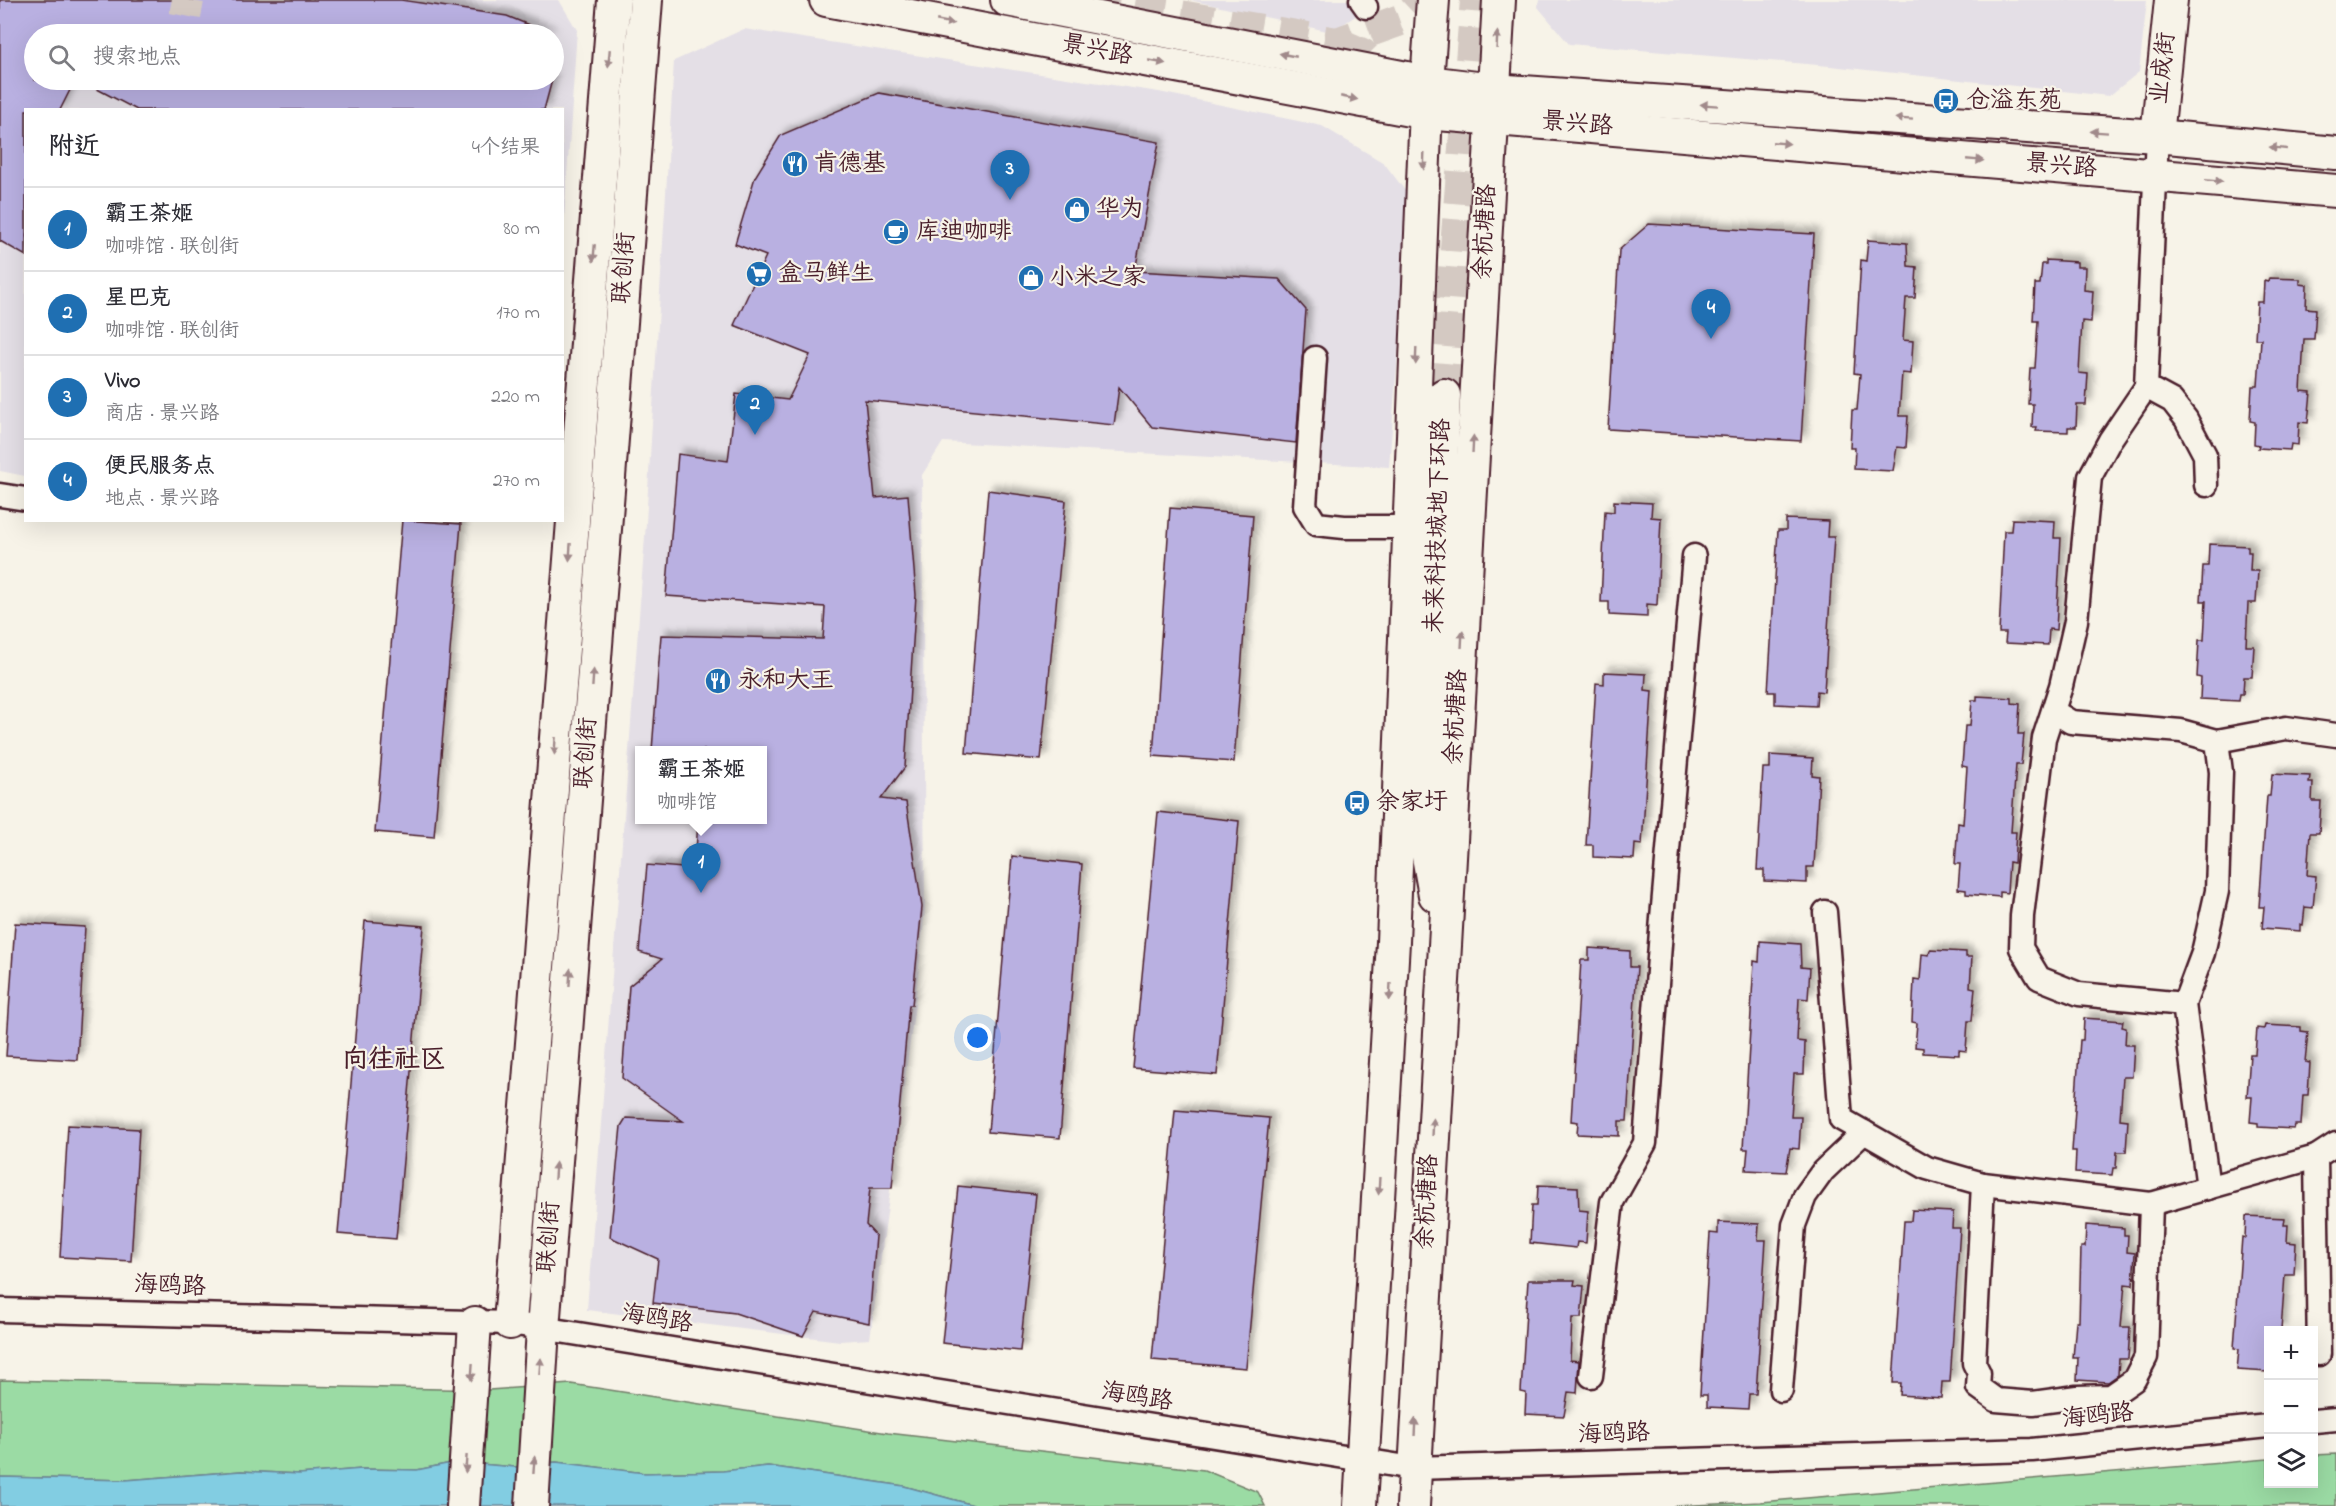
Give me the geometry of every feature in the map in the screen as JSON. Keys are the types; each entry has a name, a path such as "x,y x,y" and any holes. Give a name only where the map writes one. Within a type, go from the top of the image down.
{"street":[{"name":"联创街","path":"510,1323 569,483 614,0"},
{"name":"联创街","path":"532,1506 543,1329 646,0"},
{"name":"景兴路","path":"826,0 1426,113 1493,105 2157,136 2336,153"},
{"name":"景兴路","path":"1007,0 1428,82 1493,105 2155,176 2336,191"},
{"name":"余杭塘路","path":"1360,1506 1392,942 1426,113 1433,0"},
{"name":"余杭塘路","path":"1413,1506 1413,1468 1499,0"},
{"name":"业成街","path":"2157,136 2171,0"},
{"path":"2157,136 2146,387 2110,440 2090,477 2076,621 2044,738 2022,916 2021,948 2039,978 2079,994 2184,1004"},
{"path":"1315,358 1305,506 1316,524 1344,527 1409,527"},
{"path":"2146,387 2172,401 2186,419 2205,455 2206,485"},
{"name":"未来科技城地下环路","path":"1392,942 1414,853 1439,395 1426,845 1444,943"},
{"path":"0,495 24,499"},
{"path":"1592,1376 1612,1202 1646,1143 1662,918 1694,556"},
{"path":"2053,711 2071,722 2181,731 2217,741 2286,728 2336,735"},
{"path":"2208,1188 2184,1004 2203,953 2217,891 2221,772 2217,741"},
{"path":"1825,912 1841,1119 1927,1168 1983,1184 2151,1204 2316,1156 2336,1144"},
{"path":"1781,1390 1794,1225 1805,1196 1823,1171 1864,1132"},
{"path":"2316,1156 2319,1354"},
{"path":"1983,1184 1974,1363 1979,1373 1978,1387 1996,1400 2033,1403 2077,1397 2112,1396 2134,1380 2146,1357 2151,1204"},
{"name":"海鸥路","path":"0,1310 510,1323 1364,1462 1413,1468 2032,1450 2264,1426"},
{"path":"463,1506 475,1323"},
{"path":"2318,1421 2336,1419"}],"shaded area":[{"path":"0,0 559,0 577,30 564,220 564,108 24,108 24,476 0,471"},
{"path":"1190,0 1380,0 1331,32"},
{"path":"1539,0 2147,0 2139,72 2109,96 1830,66 1569,44 1538,7"},
{"path":"744,29 1159,92 1322,126 1384,163 1410,197 1389,467 943,442 922,475 925,909 915,1005 870,1339 840,1341 587,1310 646,523 674,61"}],"green space":[{"path":"0,1380 489,1390 571,1384 888,1433 1204,1470 1258,1492 1265,1506 977,1506 904,1486 768,1466 723,1471 645,1473 556,1462 515,1467 456,1462 417,1470 362,1469 299,1474 241,1471 126,1480 0,1477"},
{"path":"2336,1454 2336,1506 1673,1506 1760,1502 2264,1459 2264,1488 2318,1488 2318,1455"}],"water":[{"path":"456,1462 515,1467 556,1462 645,1473 723,1471 768,1466 904,1486 977,1506 0,1506 0,1477 126,1480 241,1471 299,1474 362,1469 417,1470"}],"building":[{"path":"0,0 401,0 507,16 527,24 24,24 24,90 70,90 61,108 24,108 24,255 0,241"},
{"path":"99,90 549,90 545,108 133,108"},
{"path":"879,93 1159,142 1135,271 1279,279 1306,310 1296,443 1152,427 1119,387 1114,425 865,400 875,498 908,495 916,595 905,767 881,799 906,802 922,907 912,1005 909,1005 892,1188 870,1188 866,1225 876,1236 869,1323 816,1312 803,1336 735,1313 653,1303 658,1259 610,1237 621,1126 626,1118 683,1121 622,1078 629,986 662,959 639,952 647,865 695,869 698,824 767,824 767,746 652,746 661,635 823,639 825,607 666,596 678,454 728,461 736,394 788,400 810,355 734,325 766,256 735,244 755,177 781,135"},
{"path":"1649,224 1814,234 1801,441 1608,429 1619,250"},
{"path":"1868,240 1907,243 1908,266 1917,267 1915,298 1906,298 1903,340 1913,341 1911,374 1902,373 1899,416 1908,416 1906,448 1897,447 1893,471 1854,469 1855,448 1850,448 1852,410 1857,410 1860,374 1854,373 1861,260 1866,261"},
{"path":"2046,260 2077,262 2077,267 2085,267 2084,290 2093,291 2091,322 2082,321 2079,373 2088,374 2086,405 2077,405 2076,427 2068,427 2068,432 2036,431 2037,427 2032,427 2033,404 2028,404 2030,368 2035,368 2038,321 2033,321 2035,284 2040,284 2042,264 2046,264"},
{"path":"2269,278 2300,279 2300,284 2307,285 2306,308 2316,309 2314,339 2304,339 2301,391 2311,392 2308,423 2299,422 2298,445 2291,444 2290,450 2258,448 2259,445 2254,444 2255,422 2250,421 2252,386 2258,386 2261,339 2255,339 2257,302 2263,302 2264,281 2268,282"},
{"path":"988,490 1066,501 1041,760 966,753"},
{"path":"1614,501 1652,503 1651,517 1661,518 1657,605 1647,604 1647,617 1609,615 1609,602 1601,602 1605,511 1614,512"},
{"path":"1170,508 1253,515 1234,762 1153,756"},
{"path":"1786,519 1828,521 1827,537 1834,537 1824,692 1817,691 1816,706 1775,704 1775,692 1768,692 1778,530 1786,530"},
{"path":"2012,519 2055,521 2054,538 2061,538 2056,630 2049,629 2048,645 2005,643 2006,633 1999,633 2004,531 2011,531"},
{"path":"402,522 461,524 434,837 375,832"},
{"path":"2209,544 2248,546 2248,552 2251,552 2250,571 2258,571 2256,603 2248,603 2246,646 2254,646 2252,677 2244,677 2243,694 2240,694 2239,701 2200,699 2201,678 2197,677 2199,640 2204,640 2206,601 2201,601 2203,566 2208,566"},
{"path":"1604,672 1646,674 1645,690 1652,691 1642,845 1635,844 1634,859 1593,857 1593,845 1586,845 1596,683 1604,684"},
{"path":"1977,696 2012,698 2012,703 2020,704 2018,734 2024,734 2021,765 2016,765 2011,832 2016,832 2014,863 2009,862 2007,893 2000,892 2000,897 1966,894 1966,890 1958,889 1960,864 1955,864 1958,823 1963,824 1967,767 1962,766 1965,726 1970,726 1972,700 1977,700"},
{"path":"1770,755 1813,758 1812,775 1819,776 1814,867 1807,867 1807,883 1764,881 1764,870 1757,870 1763,768 1770,768"},
{"path":"2272,774 2310,776 2309,783 2313,783 2312,801 2321,801 2319,833 2310,833 2307,875 2316,876 2313,908 2305,907 2300,931 2262,928 2264,907 2259,907 2267,796 2270,796"},
{"path":"1158,812 1239,821 1217,1075 1133,1068"},
{"path":"1012,856 1082,864 1060,1138 988,1132"},
{"path":"365,921 424,926 396,1239 338,1234"},
{"path":"15,923 85,927 77,1060 6,1056"},
{"path":"1760,941 1800,944 1801,967 1810,968 1808,999 1799,998 1797,1041 1805,1042 1804,1074 1794,1074 1791,1117 1801,1117 1799,1149 1790,1148 1786,1172 1746,1170 1748,1149 1743,1149 1754,961 1759,962"},
{"path":"1589,948 1630,951 1630,967 1637,967 1627,1121 1619,1121 1619,1136 1577,1134 1578,1122 1571,1121 1581,960 1589,960"},
{"path":"1930,950 1966,952 1966,957 1972,957 1970,987 1975,988 1972,1021 1968,1021 1966,1051 1959,1050 1959,1055 1923,1053 1923,1048 1915,1047 1917,1023 1912,1022 1914,979 1920,980 1922,954 1929,955"},
{"path":"2084,1018 2123,1021 2122,1027 2126,1028 2125,1045 2134,1045 2132,1077 2123,1077 2120,1119 2128,1120 2126,1152 2117,1152 2116,1168 2113,1168 2112,1175 2075,1173 2076,1151 2072,1151 2080,1040 2083,1040"},
{"path":"2265,1025 2301,1027 2301,1031 2308,1032 2305,1062 2310,1063 2308,1095 2303,1095 2301,1125 2295,1125 2294,1129 2258,1127 2258,1123 2250,1122 2252,1097 2247,1097 2250,1054 2255,1054 2257,1028 2264,1029"},
{"path":"1175,1110 1269,1118 1246,1368 1152,1360"},
{"path":"68,1125 139,1129 131,1261 60,1257"},
{"path":"1538,1185 1578,1187 1579,1210 1588,1211 1586,1243 1577,1242 1576,1248 1530,1243 1532,1205 1537,1205"},
{"path":"958,1186 1036,1194 1020,1351 942,1343"},
{"path":"1912,1210 1953,1212 1952,1228 1960,1228 1950,1382 1942,1382 1941,1398 1900,1395 1901,1383 1893,1383 1904,1221 1911,1221"},
{"path":"2246,1216 2285,1218 2284,1225 2288,1225 2287,1242 2296,1243 2294,1275 2285,1275 2281,1326 2264,1326 2264,1372 2237,1370 2239,1349 2234,1348 2242,1237 2245,1238"},
{"path":"1718,1222 1759,1224 1758,1240 1766,1240 1756,1394 1749,1394 1748,1409 1707,1407 1707,1395 1700,1395 1710,1233 1718,1234"},
{"path":"2086,1225 2124,1228 2124,1235 2128,1235 2127,1252 2135,1253 2133,1285 2125,1284 2121,1327 2130,1327 2128,1359 2119,1359 2118,1375 2108,1382 2077,1380 2078,1358 2073,1358 2076,1322 2079,1322 2081,1247 2085,1247"},
{"path":"1528,1280 1575,1280 1574,1285 1584,1286 1581,1318 1572,1318 1570,1360 1579,1361 1577,1393 1568,1392 1564,1416 1525,1414 1526,1393 1521,1392"}],"tunnel":[{"path":"185,16 188,0"},
{"path":"1087,0 1337,43 1406,18 1425,0"},
{"path":"1444,395 1476,0"},
{"path":"1337,43 1362,54 1389,82"}],"place":[{"name":"仓溢东苑","path":"1946,101"},
{"name":"肯德基","path":"795,164"},
{"name":"Vivo","path":"1010,200"},
{"name":"华为","path":"1077,210"},
{"name":"库迪咖啡","path":"896,232"},
{"name":"盒马鲜生","path":"759,274"},
{"name":"小米之家","path":"1031,278"},
{"name":"便民服务点","path":"1711,339"},
{"name":"星巴克","path":"755,435"},
{"name":"永和大王","path":"718,681"},
{"name":"余家圩","path":"1357,803"},
{"name":"霸王茶姬","path":"701,893"}],"district":[{"name":"向往社区","path":"394,1061"}]}
